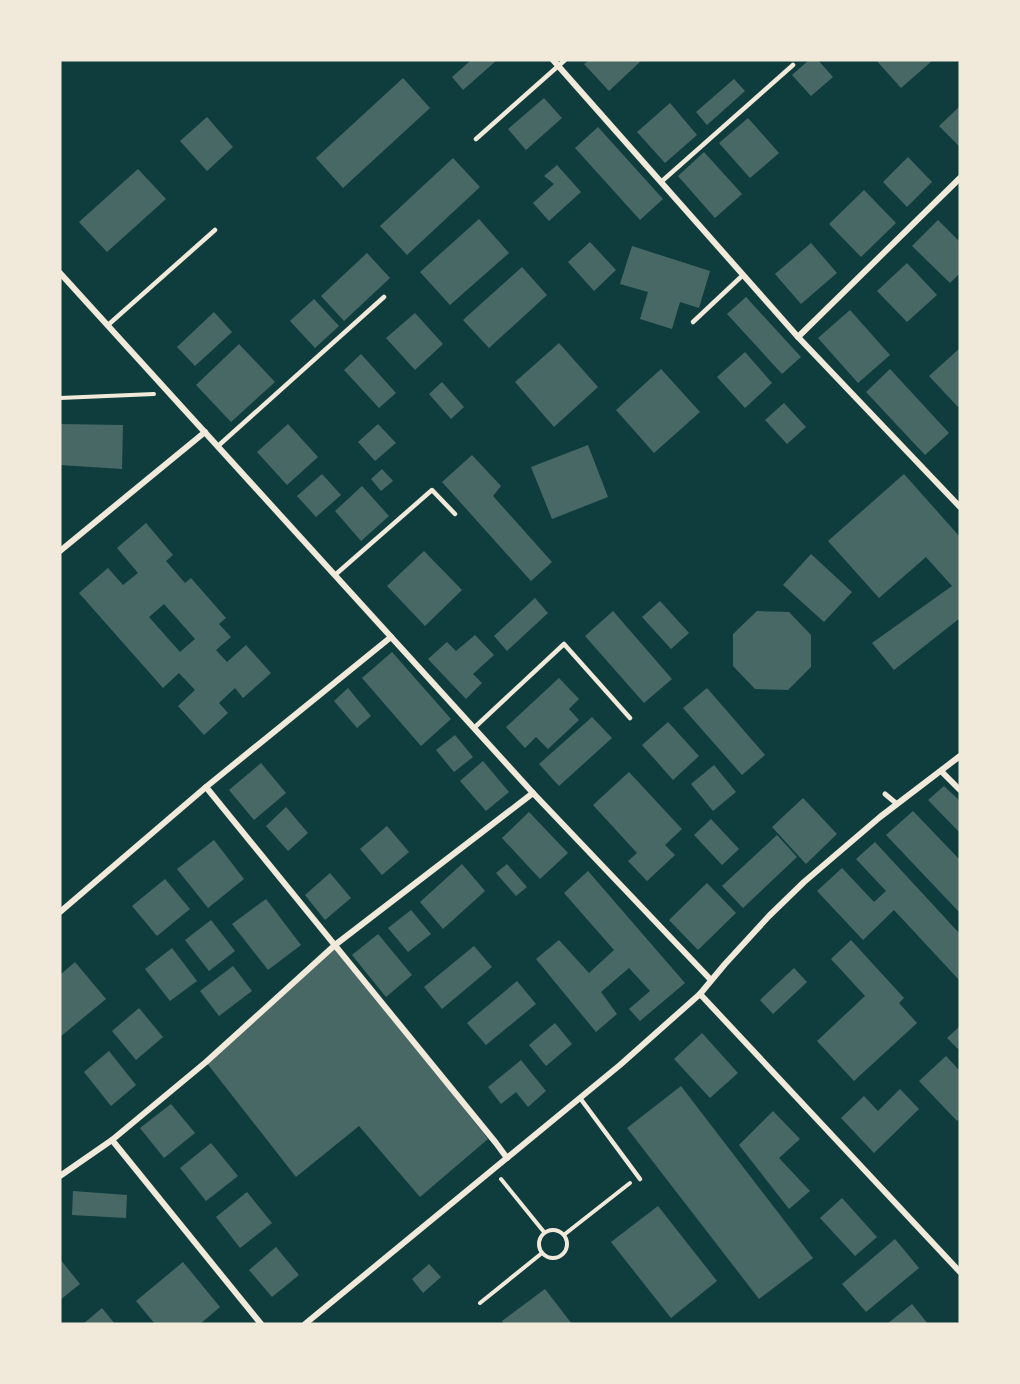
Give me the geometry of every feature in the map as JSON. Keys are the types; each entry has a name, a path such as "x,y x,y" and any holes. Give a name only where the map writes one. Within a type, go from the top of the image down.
{"street":[{"path":"553,60 798,337 960,507"},
{"path":"798,337 960,178"},
{"path":"60,273 533,793 711,980"},
{"path":"60,551 205,432"},
{"path":"60,912 206,787 391,637"},
{"path":"305,1324 628,1058 700,994 787,898 897,804 960,756"},
{"path":"941,771 960,790"},
{"path":"206,787 507,1158"},
{"path":"60,1176 112,1140 206,1062 335,945 533,793"},
{"path":"885,794 897,804"},
{"path":"700,994 960,1272"},
{"path":"112,1140 261,1324"}],"lane":[{"path":"476,139 565,60"},
{"path":"661,182 793,64"},
{"path":"108,326 215,230"},
{"path":"693,322 743,275"},
{"path":"218,446 384,297"},
{"path":"335,575 432,490 455,514"},
{"path":"474,728 564,644 630,718"},
{"path":"580,1098 640,1179"}],"path":[{"path":"60,398 170,393"},
{"path":"499,1177 544,1232"},
{"path":"565,1234 633,1181"},
{"path":"555,1229 565,1234 568,1245 563,1255 552,1258 542,1253 539,1242 544,1232 555,1229"},
{"path":"480,1304 542,1253"}],"building":[{"path":"470,60 497,60 463,90 452,77"},
{"path":"589,60 642,60 609,91 584,64"},
{"path":"809,60 818,60 833,77 811,96 792,75"},
{"path":"876,60 933,60 901,88"},
{"path":"403,78 430,108 343,188 316,158"},
{"path":"734,79 745,91 707,125 696,112"},
{"path":"544,98 562,118 526,150 508,129"},
{"path":"670,103 697,135 665,163 637,132"},
{"path":"960,106 960,147 939,126"},
{"path":"207,117 233,147 207,171 180,141"},
{"path":"748,118 779,153 750,178 719,143"},
{"path":"598,127 663,199 640,220 575,148"},
{"path":"704,152 742,194 715,218 678,176"},
{"path":"908,157 932,182 907,207 883,182"},
{"path":"453,158 480,187 407,255 380,226"},
{"path":"557,165 581,192 549,221 533,203 554,184 544,176"},
{"path":"138,169 166,199 107,252 79,222"},
{"path":"864,190 896,223 861,257 829,224"},
{"path":"479,219 509,253 450,305 420,272"},
{"path":"938,220 960,242 960,273 950,283 912,246"},
{"path":"590,242 616,270 594,291 568,262"},
{"path":"811,243 837,273 801,304 775,274"},
{"path":"632,246 710,271 699,308 680,302 672,329 640,319 648,292 620,284"},
{"path":"367,253 390,278 344,321 321,296"},
{"path":"907,263 937,295 907,322 877,291"},
{"path":"522,267 547,295 489,348 463,320"},
{"path":"746,297 801,357 782,374 727,314"},
{"path":"314,299 339,326 315,348 290,321"},
{"path":"850,310 890,355 858,383 818,338"},
{"path":"214,312 232,332 195,366 177,347"},
{"path":"415,313 443,344 415,370 386,338"},
{"path":"559,343 598,387 554,427 515,382"},
{"path":"239,344 275,382 231,422 196,385"},
{"path":"960,348 960,404 958,407 929,376"},
{"path":"745,352 772,383 745,408 717,377"},
{"path":"361,354 396,393 379,408 344,370"},
{"path":"661,369 700,412 654,453 616,410"},
{"path":"890,369 949,433 925,455 866,392"},
{"path":"442,382 464,407 451,419 429,394"},
{"path":"784,403 806,427 787,444 765,420"},
{"path":"60,424 123,425 122,469 60,465"},
{"path":"288,424 318,457 287,485 257,452"},
{"path":"378,424 396,443 375,461 358,442"},
{"path":"588,445 608,497 552,519 531,467"},
{"path":"472,455 501,486 493,496 552,562 531,581 442,482"},
{"path":"382,469 393,481 381,491 371,479"},
{"path":"322,474 341,495 316,517 297,496"},
{"path":"904,474 960,537 960,618 894,670 872,643 952,586 926,557 879,598 828,541"},
{"path":"362,486 389,516 361,541 335,511"},
{"path":"146,523 173,555 166,561 185,583 191,578 226,618 219,624 231,637 216,650 227,662 246,645 271,673 243,698 235,688 219,703 228,713 204,735 178,706 195,690 179,673 163,688 79,593 108,568 123,585 138,573 117,548","holes":["164,604 195,639 180,652 149,617"]},
{"path":"424,551 462,590 425,626 387,586"},
{"path":"811,554 852,592 824,622 783,585"},
{"path":"535,598 548,613 507,651 494,636"},
{"path":"660,601 689,633 671,649 642,617"},
{"path":"613,611 672,679 644,703 585,636"},
{"path":"757,611 789,612 811,635 811,667 788,690 755,689 733,666 733,634"},
{"path":"475,635 494,655 473,674 482,683 466,699 428,659 447,642 456,651"},
{"path":"392,652 451,719 421,746 362,678"},
{"path":"559,678 579,699 569,709 579,720 548,749 536,737 525,748 506,727"},
{"path":"348,688 371,716 357,728 334,701"},
{"path":"707,688 765,755 742,775 683,708"},
{"path":"592,717 612,738 559,786 539,764"},
{"path":"668,722 699,756 673,780 642,745"},
{"path":"455,735 473,757 454,772 436,750"},
{"path":"483,761 509,792 486,811 460,781"},
{"path":"261,763 286,793 254,820 229,790"},
{"path":"714,765 736,792 713,811 691,784"},
{"path":"629,772 682,829 665,845 675,855 647,881 628,861 637,853 593,805"},
{"path":"944,786 960,801 960,833 928,800"},
{"path":"803,798 837,834 806,864 772,827"},
{"path":"286,807 308,833 288,851 266,826"},
{"path":"913,811 960,860 960,913 886,835"},
{"path":"529,812 568,853 540,879 502,838"},
{"path":"711,819 739,849 722,865 694,835"},
{"path":"387,826 409,852 382,875 360,849"},
{"path":"777,835 797,857 743,908 722,886"},
{"path":"214,840 244,879 208,908 177,869"},
{"path":"875,842 960,934 960,981 894,910 863,940 817,891 842,868 874,902 886,891 856,859"},
{"path":"462,864 485,891 443,929 420,902"},
{"path":"507,864 527,887 516,896 496,873"},
{"path":"588,871 685,983 640,1021 629,1009 650,991 629,968 601,992 617,1014 596,1032 536,959 559,940 589,973 614,950 564,893"},
{"path":"330,873 351,898 325,920 305,895"},
{"path":"165,879 190,909 157,936 132,906"},
{"path":"707,883 736,913 698,950 669,920"},
{"path":"266,899 301,945 268,970 232,924"},
{"path":"411,910 431,934 408,952 388,928"},
{"path":"211,920 235,951 209,971 185,940"},
{"path":"378,934 412,975 386,997 352,955"},
{"path":"851,940 904,998 899,1003 917,1023 854,1081 817,1041 865,996 831,959"},
{"path":"335,945 488,1139 420,1197 359,1126 296,1177 206,1062"},
{"path":"474,946 492,967 442,1009 424,987"},
{"path":"172,948 197,981 170,1001 145,969"},
{"path":"75,962 106,999 60,1037 60,975"},
{"path":"233,966 252,991 219,1016 200,991"},
{"path":"794,968 807,982 773,1014 760,1000"},
{"path":"517,981 536,1004 486,1045 467,1023"},
{"path":"139,1008 163,1037 136,1060 112,1031"},
{"path":"555,1023 572,1044 546,1066 529,1045"},
{"path":"960,1026 960,1047 958,1049 947,1038"},
{"path":"702,1033 738,1073 710,1098 674,1059"},
{"path":"109,1051 136,1085 111,1106 84,1072"},
{"path":"946,1056 960,1071 960,1118 957,1121 919,1081"},
{"path":"521,1060 546,1091 528,1107 516,1092 501,1104 488,1087"},
{"path":"681,1086 813,1258 759,1299 627,1128"},
{"path":"900,1089 919,1109 874,1153 841,1118 864,1096 878,1111"},
{"path":"171,1104 195,1133 164,1158 140,1128"},
{"path":"773,1111 800,1139 779,1158 810,1191 789,1209 739,1145"},
{"path":"211,1143 238,1176 206,1201 180,1168"},
{"path":"73,1191 127,1195 126,1218 72,1215"},
{"path":"247,1192 272,1223 240,1248 216,1217"},
{"path":"842,1198 877,1237 855,1256 820,1218"},
{"path":"658,1206 717,1281 671,1318 611,1242"},
{"path":"895,1239 919,1268 866,1312 842,1284"},
{"path":"276,1247 299,1275 272,1297 249,1270"},
{"path":"60,1259 80,1284 60,1300"},
{"path":"183,1262 220,1307 200,1324 155,1324 136,1301"},
{"path":"429,1264 441,1277 423,1293 412,1279"},
{"path":"545,1289 572,1324 504,1324 502,1321"},
{"path":"912,1304 928,1324 887,1324"},
{"path":"102,1308 115,1324 83,1324"}]}
